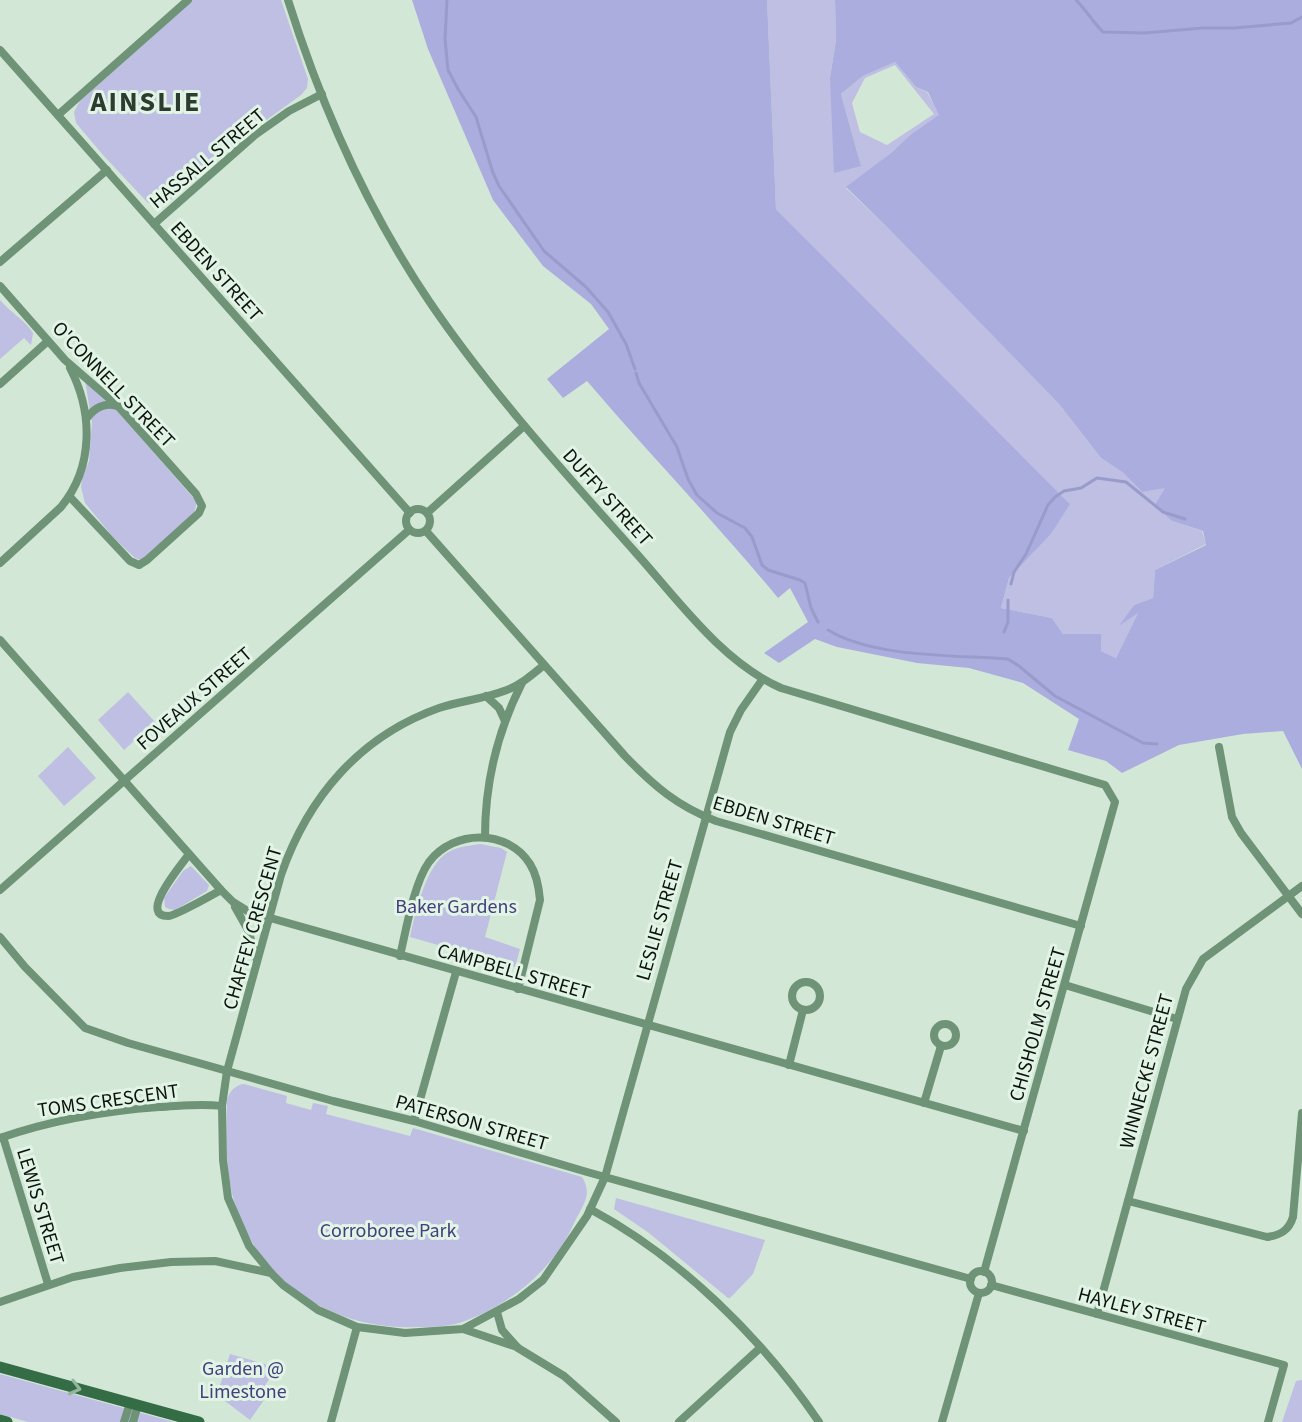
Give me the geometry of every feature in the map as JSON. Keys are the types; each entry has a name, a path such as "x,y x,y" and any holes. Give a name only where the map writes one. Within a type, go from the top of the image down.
{"main road":[{"path":"0,1367 199,1422"},
{"path":"0,1420 7,1422"}],"street":[{"path":"58,115 188,0"},
{"name":"DUFFY STREET","path":"290,1 296,27 352,162 398,251 428,300 524,426 722,650 762,680 781,688 1105,785"},
{"name":"EBDEN STREET","path":"0,50 410,513"},
{"name":"HASSALL STREET","path":"154,224 255,135 289,111 322,94"},
{"path":"0,262 107,170"},
{"name":"O'CONNELL STREET","path":"0,286 65,360 118,406 196,494 202,506 199,513 139,565 130,561 70,497"},
{"path":"0,384 48,341"},
{"path":"0,563 70,497 82,468 87,418 78,383 65,360"},
{"path":"87,418 100,406 118,406"},
{"path":"427,513 524,426"},
{"path":"420,509 427,513 430,524 426,531 419,534 409,530 406,521 410,513 420,509"},
{"name":"FOVEAUX STREET","path":"0,890 409,530"},
{"name":"EBDEN STREET","path":"426,531 625,756 649,780 693,812 1081,926"},
{"name":"CAMPBELL STREET","path":"0,640 221,890 249,912 1024,1131"},
{"path":"485,837 491,770 505,721 522,682 544,665"},
{"name":"LESLIE STREET","path":"605,1177 730,732 762,680"},
{"name":"CHAFFEY CRESCENT","path":"227,1071 281,875 294,840 316,803 346,766 373,743 407,722 438,708 505,691 522,682"},
{"path":"485,696 496,704 505,721"},
{"path":"1219,747 1232,817 1302,914"},
{"name":"CHISHOLM STREET","path":"984,1272 1115,802 1105,785"},
{"path":"400,956 416,893 428,863 455,842 474,837 502,841 530,863 539,885 540,900 518,989"},
{"path":"189,854 159,897 159,912 165,916 174,915 221,890"},
{"name":"WINNECKE STREET","path":"1097,1314 1186,989 1203,959 1302,886"},
{"name":"CAMPBELL STREET","path":"233,902 248,930 258,963"},
{"name":"PATERSON STREET","path":"0,937 85,1028 128,1043 971,1279"},
{"path":"414,1121 456,972"},
{"path":"1065,985 1177,1019"},
{"path":"789,1065 803,1010"},
{"path":"924,1103 941,1046"},
{"path":"227,1071 222,1106 223,1160 228,1198 249,1246 283,1285 318,1310 357,1327 405,1333 463,1329 519,1299 543,1280 561,1257 605,1177"},
{"name":"TOMS CRESCENT","path":"1,1137 32,1126 120,1110 199,1103 222,1106"},
{"path":"1128,1201 1267,1237 1286,1231 1293,1217 1302,1113"},
{"name":"LEWIS STREET","path":"1,1137 48,1284"},
{"path":"590,1209 620,1225 731,1314 778,1365 819,1422"},
{"path":"0,1302 48,1284 120,1268 171,1262 215,1261 271,1273"},
{"path":"978,1272 984,1272 990,1276 991,1285 988,1291 979,1293 971,1286 971,1279 978,1272"},
{"name":"HAYLEY STREET","path":"991,1285 1284,1365 1268,1422"},
{"path":"956,1422 943,1419 979,1293"},
{"path":"497,1312 502,1330 518,1348"},
{"path":"331,1422 357,1327"},
{"path":"463,1329 518,1348 564,1376 616,1422"},
{"path":"679,1422 760,1348"},
{"path":"124,1422 134,1404"},
{"path":"133,1422 134,1404"}],"green space":[{"path":"193,0 281,0 308,79 307,88 160,206 148,203 103,155 76,123 74,112 80,101"},
{"path":"767,0 835,0 836,40 830,78 861,166 841,94 863,76 895,62 916,87 927,92 940,115 910,135 846,188 1059,404 1101,458 1122,472 1142,492 1166,487 1172,521 1202,531 1206,544 1155,570 1153,598 1134,605 1122,624 1139,611 1116,658 1101,651 1101,634 1063,634 1052,618 1001,608 1009,578 1051,534 1069,503 776,209","holes":["895,65 934,114 887,145 860,132 852,103 865,78"]},
{"path":"0,300 33,333 31,345 24,338 0,359"},
{"path":"85,380 118,412 197,502 194,513 141,560 113,537 85,503 81,487 89,461 92,423"},
{"path":"128,692 155,722 124,750 98,720"},
{"path":"68,747 96,778 64,806 38,776"},
{"name":"Baker Gardens","path":"480,844 507,852 485,937 520,949 515,967 410,937 422,893 437,862 452,850"},
{"path":"191,866 209,885 207,891 175,910 165,907 164,898 183,871"},
{"name":"Corroboree Park","path":"244,1084 287,1096 286,1103 311,1110 313,1103 328,1106 326,1114 410,1136 413,1128 582,1177 587,1189 586,1199 566,1239 542,1270 512,1296 477,1316 454,1324 422,1327 392,1327 345,1317 302,1295 283,1280 266,1262 243,1225 229,1173 227,1100 235,1087"},
{"path":"616,1198 765,1240 753,1274 728,1298 649,1233 614,1209"},
{"name":"Garden @ Limestone","path":"230,1354 271,1366 270,1378 258,1396 264,1400 250,1420 217,1395"},
{"path":"0,1374 174,1422 28,1422 0,1414"},
{"path":"1302,1380 1302,1422 1282,1422 1296,1381"}],"shaded area":[{"path":"412,0 767,0 776,209 1070,504 1051,534 1009,578 1001,608 1052,618 1063,634 1101,634 1101,651 1116,658 1138,613 1119,626 1134,605 1153,598 1155,570 1206,545 1203,531 1172,521 1155,505 1165,488 1142,492 1122,472 1101,458 1059,404 846,187 939,115 928,92 916,87 895,62 863,76 841,94 861,166 834,173 830,78 836,40 835,0 1302,0 1302,769 1283,731 1179,745 1122,773 1106,761 1068,750 1079,719 1023,683 969,668 917,663 837,647 815,639 779,663 764,653 808,622 790,588 778,598 587,381 563,398 547,379 609,329 591,304 543,266 493,200 428,49"}],"waterway":[{"path":"447,0 445,39 448,70 476,117 499,186 544,251 586,287 608,312 626,344 635,369"},
{"path":"1076,0 1103,32 1234,28 1291,23 1302,17"},
{"path":"636,373 677,447 697,495 717,513 745,528 752,537 762,565 768,570 805,583 818,622"},
{"path":"1011,584 1048,505 1064,491 1081,488 1097,478 1126,482 1163,512 1185,519"},
{"path":"1004,632 1008,622 1008,600"},
{"path":"828,630 868,646 891,650 1008,659 1055,696 1143,743 1157,744"}],"district":[{"name":"AINSLIE","path":"146,101"}]}
